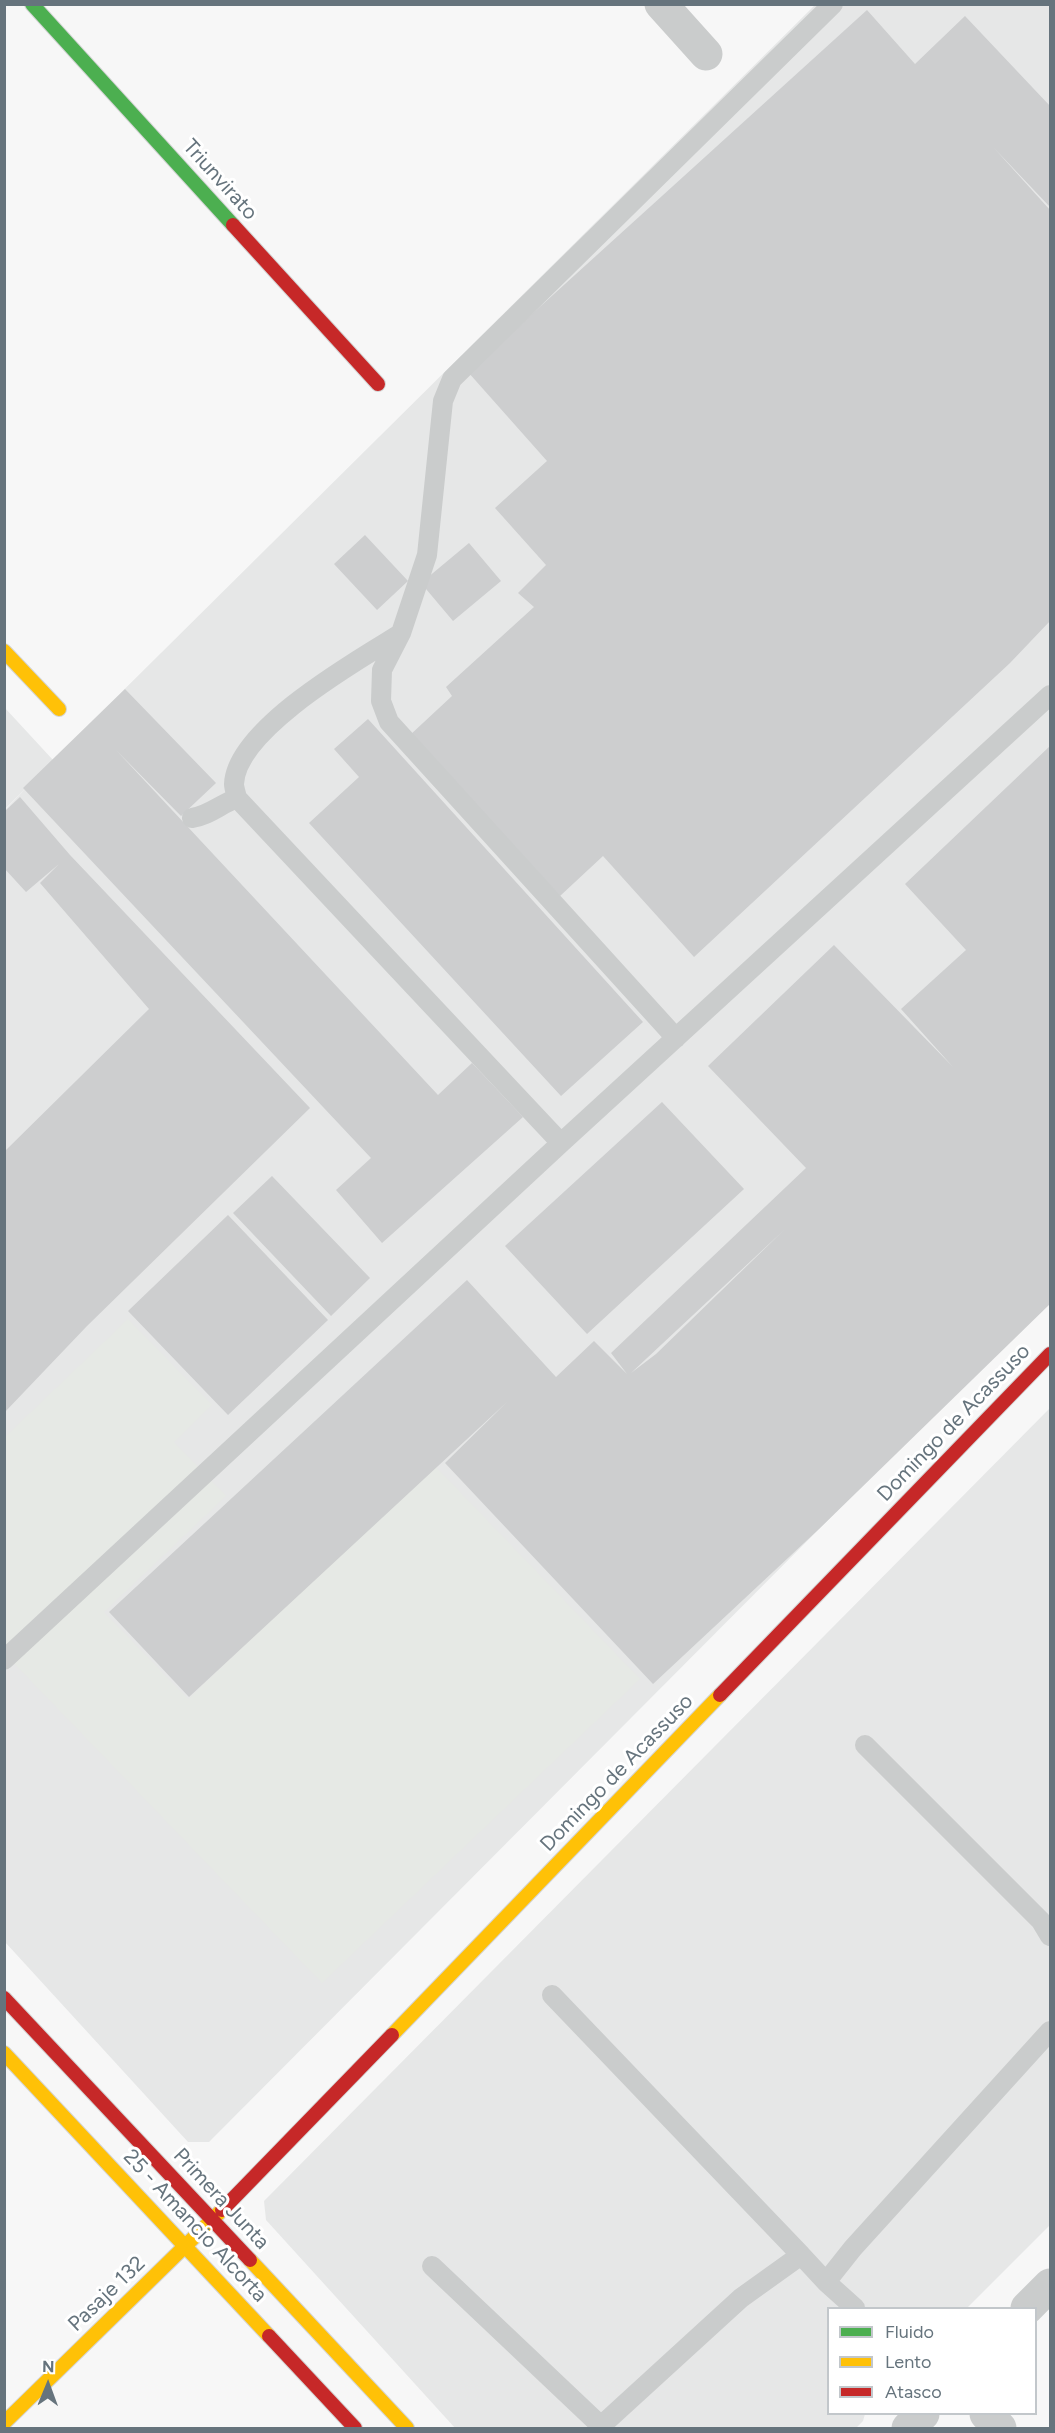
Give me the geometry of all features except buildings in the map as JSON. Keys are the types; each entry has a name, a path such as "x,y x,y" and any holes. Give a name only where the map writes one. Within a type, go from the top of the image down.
{"street":[{"name":"Triunvirato","path":"32,4 378,384"},
{"path":"661,4 706,54"},
{"path":"4,651 59,709"},
{"name":"Domingo de Acassuso","path":"213,2220 1050,1354"},
{"name":"Primera Junta","path":"4,1998 408,2428"},
{"name":"25 - Amancio Alcorta","path":"4,2053 355,2428"},
{"name":"Pasaje 132","path":"4,2424 213,2220"},
{"path":"1028,2307 1050,2285"},
{"path":"908,2428 922,2415"},
{"path":"987,2415 1000,2428"}],"lane":[{"path":"676,1038 389,722 381,701 382,670 400,633 427,555 443,401 452,379 833,4"},
{"path":"400,633 280,715 251,746 238,770 234,785 237,798 561,1143"},
{"path":"4,1660 561,1143 1050,694"},
{"path":"192,818 204,817 219,805 237,798"},
{"path":"865,1745 1041,1921 1050,1936"},
{"path":"552,1995 826,2282 854,2307"},
{"path":"826,2282 853,2248 1050,2031"},
{"path":"432,2266 601,2426 741,2298 801,2255"}],"shaded area":[{"path":"815,5 1050,5 1050,1297 209,2142 188,2142 5,1942 4,811 30,784 5,809 5,708 53,760"},
{"path":"128,1319 212,1405 174,1442 226,1496 104,1612 188,1699 434,1465 640,1679 322,1983 5,1654 5,1437"},
{"path":"1050,1408 1050,2225 968,2307 827,2307 827,2415 865,2415 863,2421 856,2428 455,2428 266,2220 264,2201"}],"traffic: fast":[{"path":"32,4 233,225"}],"traffic: slow":[{"path":"4,651 59,709"},
{"path":"392,2035 720,1695"},
{"path":"4,2053 269,2336"},
{"path":"4,2423 222,2210"},
{"path":"250,2260 407,2428"}],"traffic: jam":[{"path":"233,225 378,384"},
{"path":"720,1695 1050,1354"},
{"path":"4,1998 250,2260"},
{"path":"222,2210 392,2035"},
{"path":"269,2336 355,2428"}]}
